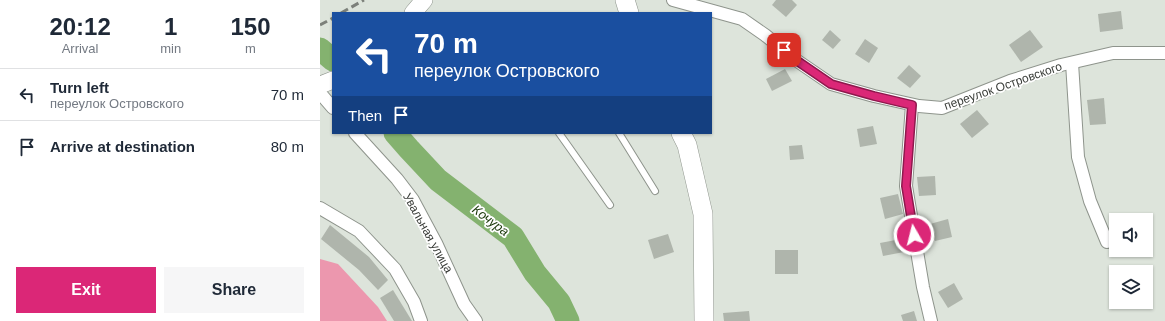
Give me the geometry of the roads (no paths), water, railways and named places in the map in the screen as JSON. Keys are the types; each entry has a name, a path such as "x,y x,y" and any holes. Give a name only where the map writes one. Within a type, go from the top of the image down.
{"main road":[{"path":"681,134 686,145 703,214 704,321"}],"street":[{"path":"414,12 424,0"},
{"name":"переулок Островского","path":"673,0 742,18 793,58 831,84 912,105 942,108 1010,81 1113,53 1165,53"},
{"name":"переулок Островского","path":"1072,63 1078,157 1090,201 1107,242"},
{"path":"325,85 332,105"},
{"path":"912,105 906,186 923,287 931,321"},
{"name":"Увальная улица","path":"356,134 397,179 413,200 436,243 464,304 476,321"},
{"path":"320,208 360,231 395,269 414,302 421,321"}],"lane":[{"path":"560,134 610,205"},
{"path":"620,134 655,191"}],"waterway":[{"name":"Кочура","path":"320,49 332,59"},
{"name":"Кочура","path":"396,134 438,180 513,237 535,273 559,302 568,321"}],"railway":[{"path":"343,12 364,0"},
{"path":"320,25 332,19"}]}
